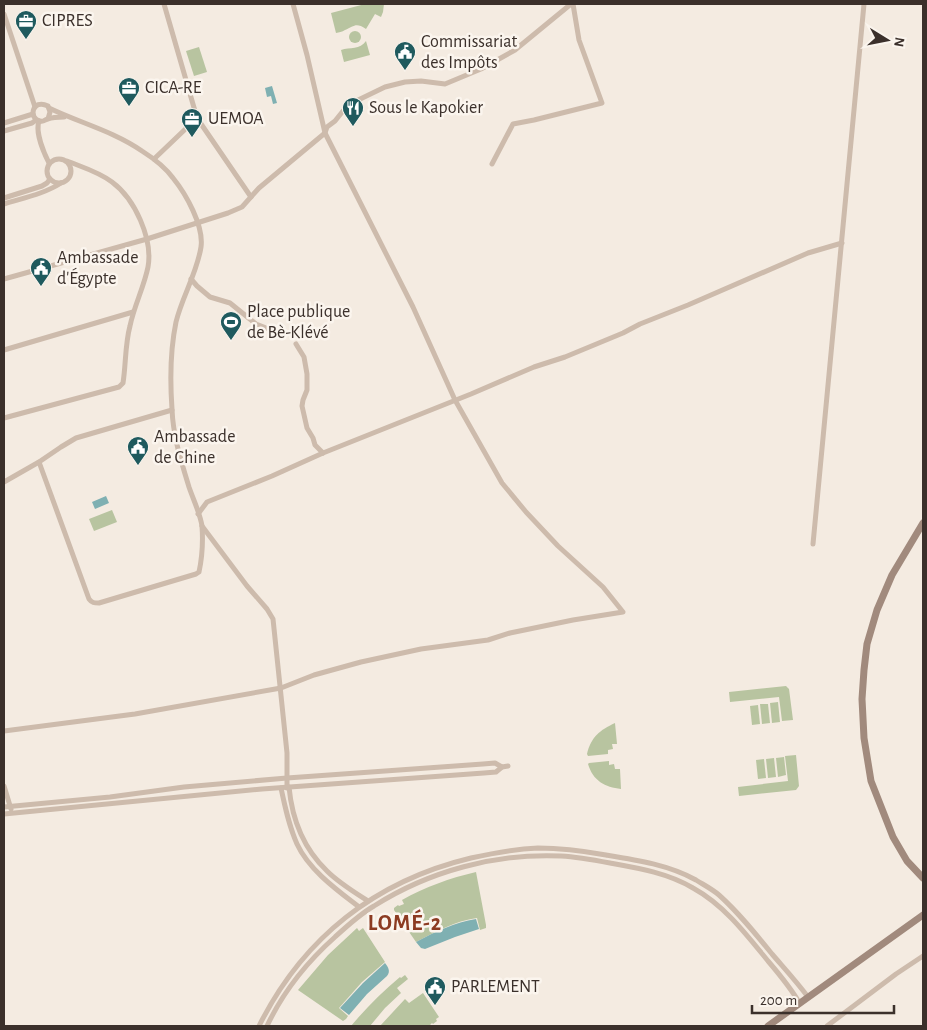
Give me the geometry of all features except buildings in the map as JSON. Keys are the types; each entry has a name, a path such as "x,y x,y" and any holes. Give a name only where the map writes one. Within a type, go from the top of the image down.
{"main road":[{"path":"923,523 892,575 877,610 867,644 862,724 872,781 882,809 893,836 907,862 923,878"},
{"path":"768,1026 923,915"}],"street":[{"path":"164,4 197,118 251,198"},
{"path":"4,731 135,714 281,688 314,674 361,662 421,649 488,640 510,633 623,612 604,587 558,546 502,483 455,400 413,307 325,133 293,4"},
{"path":"4,280 147,239 228,213 242,206 325,133 327,127 354,102 385,87 405,82 420,81 445,84 481,69 515,50 572,4 580,40 602,103 514,124 492,164"},
{"path":"813,544 864,4"},
{"path":"4,14 35,107 33,110 44,152 49,163"},
{"path":"35,107 42,103 66,116 98,128 142,150 173,178 199,223 201,246 176,322 173,345 171,372 175,437 182,465 202,525 273,619 287,753 286,788 290,824 298,846 311,864 331,885 359,907"},
{"path":"48,118 49,108"},
{"path":"4,123 36,118 42,121 48,118 66,116"},
{"path":"4,131 32,123 36,118"},
{"path":"154,160 197,118"},
{"path":"4,418 119,387 123,383 126,347 133,312 148,267 149,250 147,239 129,200 112,182 99,174 58,158 49,163 47,169 50,179 61,183"},
{"path":"4,204 53,188 67,180 71,174 71,167 67,161"},
{"path":"4,198 42,186 48,183 50,179"},
{"path":"198,514 207,502 323,453 623,333 640,324 688,306 808,253 842,243"},
{"path":"191,279 210,297 230,303 256,324 279,333"},
{"path":"4,350 133,312"},
{"path":"296,344 304,357 307,374 307,390 302,406 307,428 315,445 323,453"},
{"path":"4,482 76,438 172,410"},
{"path":"39,462 89,599 92,602 99,603 198,573 200,570 202,525"},
{"path":"7,806 287,778 495,763 502,767"},
{"path":"4,814 286,788 496,772 502,767 508,766"},
{"path":"4,786 7,806 11,813"},
{"path":"286,788 297,825 314,857 326,871 368,901"},
{"path":"146,792 147,800"},
{"path":"259,1026 280,988 295,968 324,935 368,901 421,873 447,864 481,855 539,848 581,851 646,862 695,880 718,894 754,931 808,997"},
{"path":"267,1026 281,1000 300,973 320,950 373,906 420,881 455,869 507,858 544,856 580,858 626,866 662,874 692,887 729,915 786,981 800,1004"},
{"path":"828,1026 896,974 923,956"}],"green space":[{"path":"365,4 384,4 381,17 375,14 366,29 355,25 336,33 331,13"},
{"path":"355,31 361,37 355,43 349,37"},
{"path":"366,41 370,55 344,62 341,50 358,47"},
{"path":"199,47 207,72 194,76 186,51"},
{"path":"112,510 117,522 94,531 89,519"},
{"path":"786,686 789,689 793,720 782,721 779,697 730,702 729,692"},
{"path":"778,702 780,722 772,723 770,703"},
{"path":"760,704 768,704 770,723 762,724"},
{"path":"758,705 760,724 752,725 750,706"},
{"path":"615,723 617,744 612,744 613,749 608,750 608,754 588,756 589,748 594,739 601,731"},
{"path":"796,755 799,786 796,790 739,796 738,787 788,781 785,756"},
{"path":"784,757 786,775 778,777 776,758"},
{"path":"774,758 776,777 768,778 766,759"},
{"path":"764,759 766,778 758,779 756,760"},
{"path":"609,761 609,765 614,764 615,769 620,769 621,789 605,785 596,779 588,764"},
{"path":"476,872 486,928 480,930 477,918 469,919 445,927 416,942 394,908 404,904 402,900 420,891 447,880"},
{"path":"357,928 359,931 363,928 385,962 362,982 339,1008 348,1016 343,1021 298,990 328,955"},
{"path":"405,975 408,979 397,988 401,993 370,1026 351,1026 381,994 400,977"},
{"path":"423,993 439,1017 436,1019 437,1021 429,1026 380,1026 405,999 409,1003"}],"water":[{"path":"272,86 277,103 273,104 271,96 267,97 265,88"},
{"path":"106,496 109,503 95,509 92,502"},
{"path":"476,919 479,929 425,949 421,948 416,942 453,925"},
{"path":"385,963 389,971 387,976 367,994 349,1015 340,1008 363,983"}],"place":[{"name":"CIPRES","path":"26,40"},
{"name":"Commissariat des Impôts","path":"405,71"},
{"name":"CICA-RE","path":"129,107"},
{"name":"Sous le Kapokier","path":"353,127"},
{"name":"UEMOA","path":"192,138"},
{"name":"Ambassade d'Égypte","path":"41,287"},
{"name":"Place publique de Bè-Klévé","path":"231,341"},
{"name":"Ambassade de Chine","path":"138,466"},
{"name":"PARLEMENT","path":"435,1006"}],"district":[{"name":"LOMÉ-2","path":"405,923"}]}
